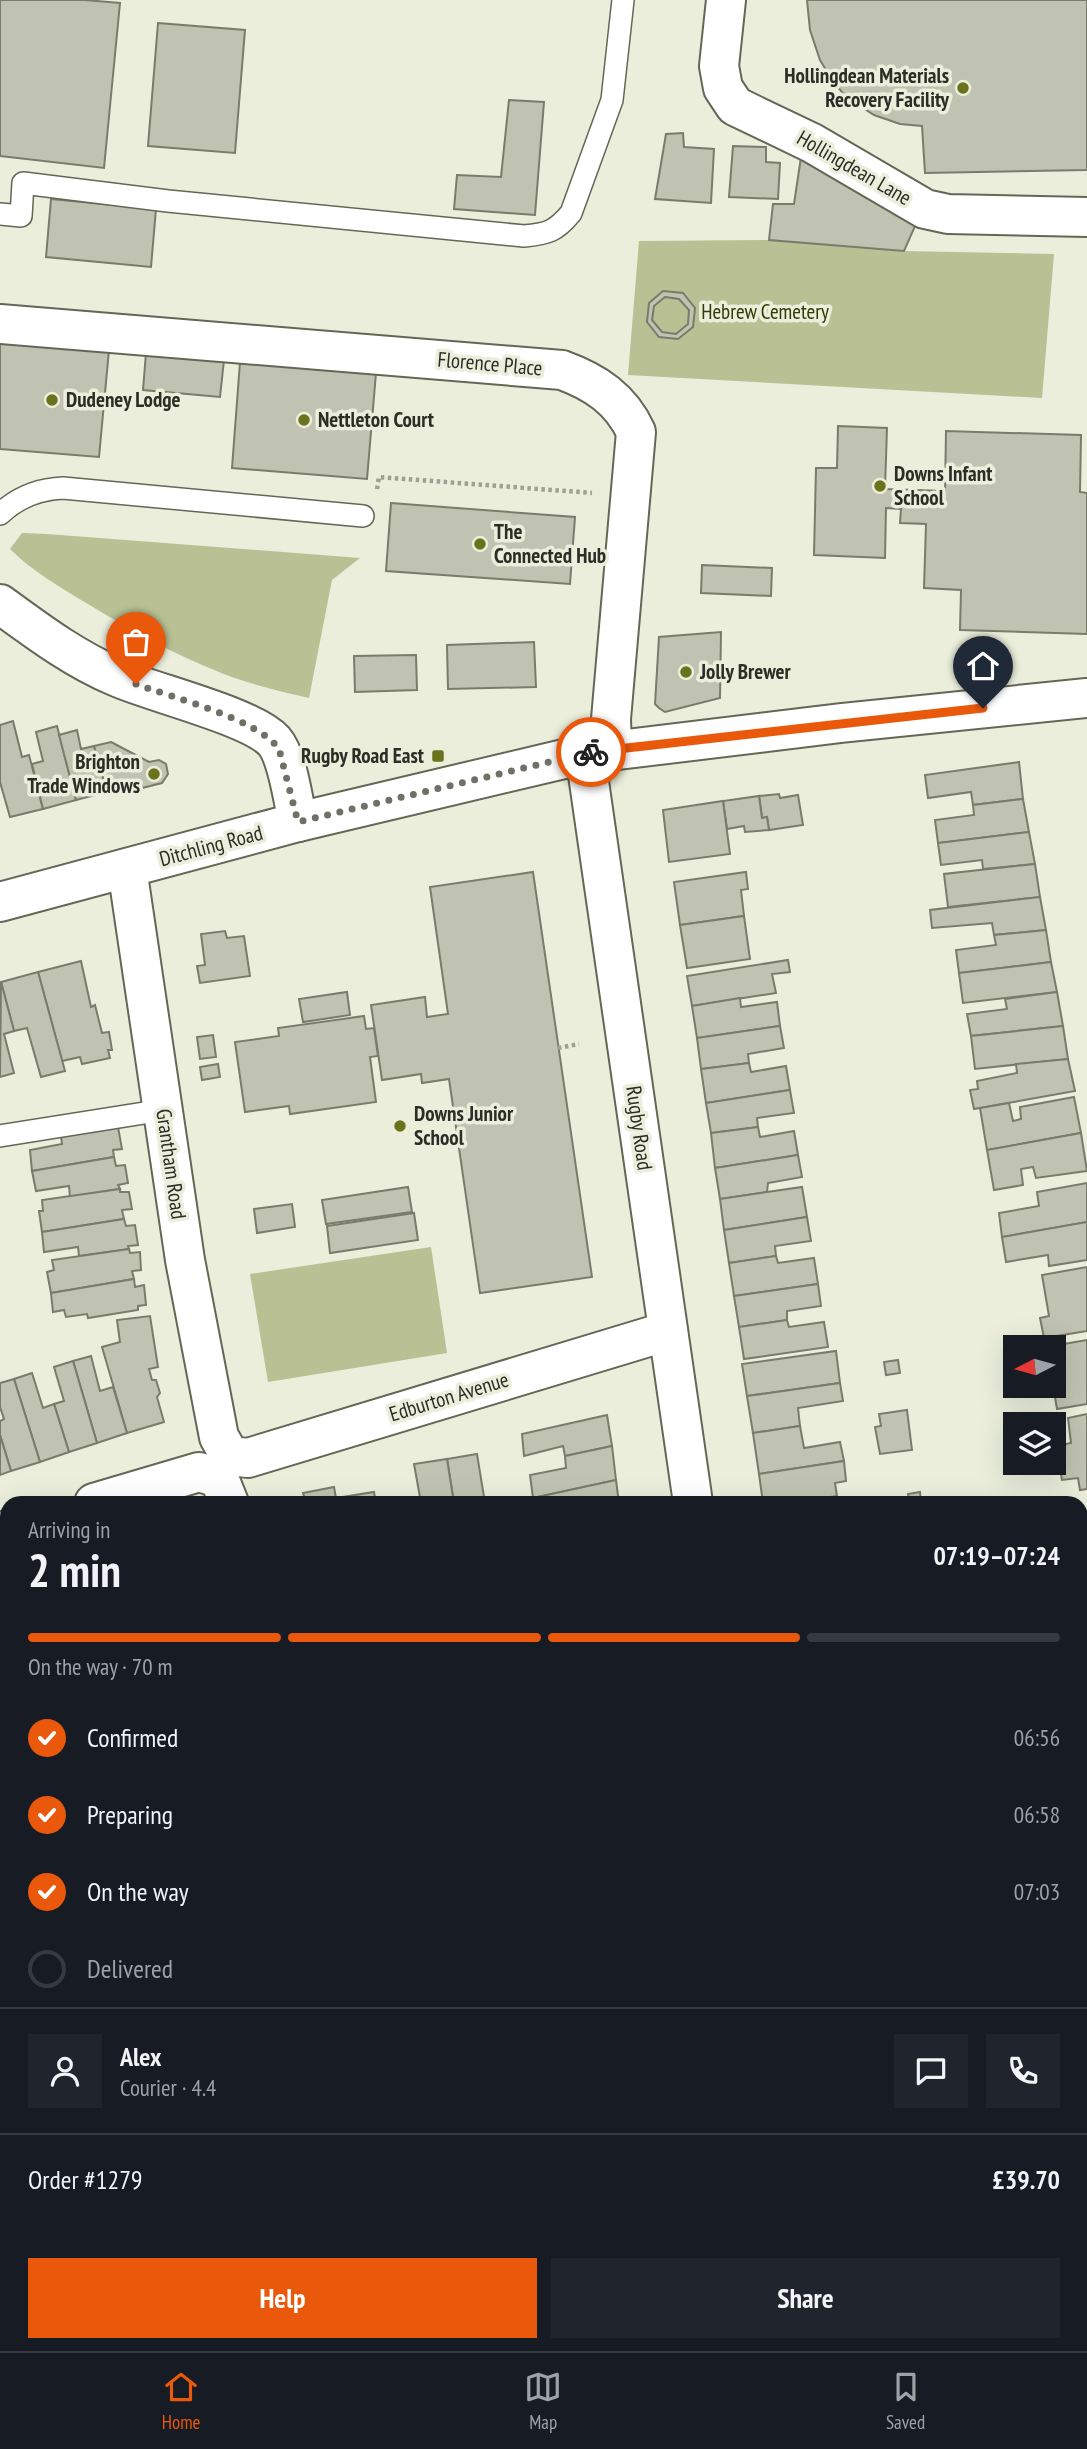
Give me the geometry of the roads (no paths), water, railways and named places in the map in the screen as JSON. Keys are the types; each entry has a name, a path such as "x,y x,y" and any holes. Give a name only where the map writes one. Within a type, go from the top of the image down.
{"street":[{"name":"Hollingdean Lane","path":"726,0 719,66 723,88 735,106 812,143 925,209 948,214 1087,217"},
{"name":"Florence Place","path":"0,324 562,370 598,386 629,417 636,432 611,719 598,751"},
{"path":"0,604 78,658 116,677 234,719 264,733 279,749 298,822"},
{"name":"Ditchling Road","path":"0,902 298,822 598,751 1087,698"},
{"name":"Rugby Road","path":"598,751 668,1331 692,1496"},
{"name":"Grantham Road","path":"127,868 185,1260 226,1479"},
{"name":"Edburton Avenue","path":"118,1496 199,1472 226,1479 248,1458 668,1331"}],"lane":[{"path":"0,214 21,216 23,183 196,204 524,236 542,235 559,227 571,213 612,100 622,0"},
{"path":"0,514 25,495 63,488 363,516"},
{"path":"0,1136 163,1110"}],"place":[{"name":"Hollingdean Materials Recovery Facility","path":"963,88"},
{"name":"Dudeney Lodge","path":"52,400"},
{"name":"Nettleton Court","path":"304,420"},
{"name":"Downs Infant School","path":"880,486"},
{"name":"The Connected Hub","path":"480,544"},
{"name":"Jolly Brewer","path":"686,672"},
{"name":"Rugby Road East","path":"438,756"},
{"name":"Brighton Trade Windows","path":"154,774"},
{"name":"Downs Junior School","path":"400,1126"}],"park label":[{"name":"Hebrew Cemetery","path":"765,312"}]}
